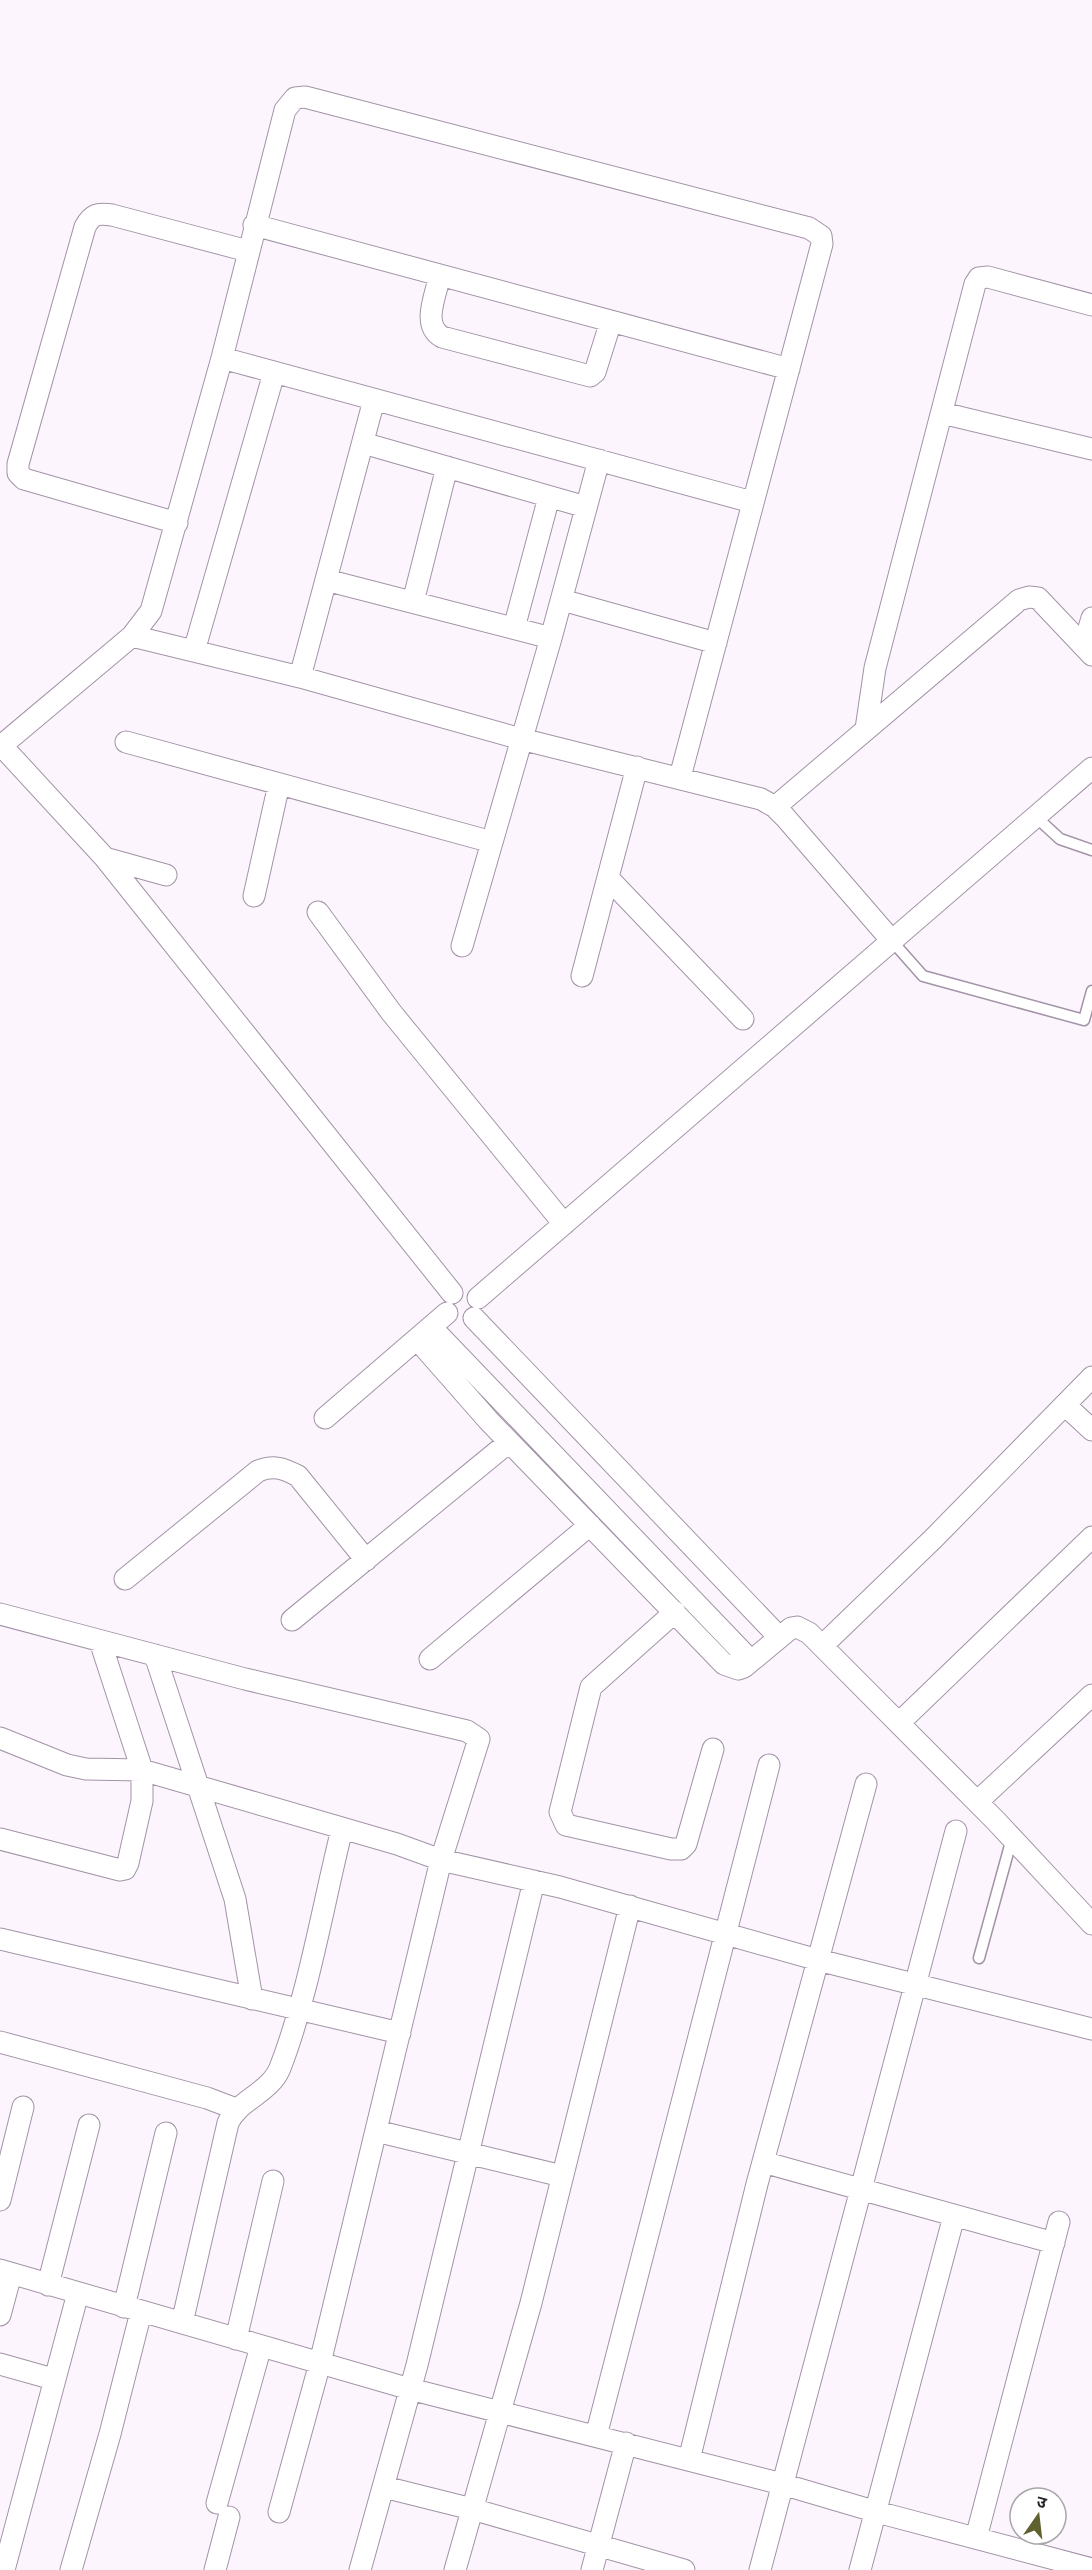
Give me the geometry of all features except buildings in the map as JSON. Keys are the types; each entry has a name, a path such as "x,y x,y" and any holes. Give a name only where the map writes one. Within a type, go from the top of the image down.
{"street":[{"path":"450,1303 105,858 1,745 132,636 152,611 222,358 285,110 295,98 305,97 809,228 821,236 822,244 680,777"},
{"path":"177,523 24,479 18,473 18,464 84,227 90,217 98,213 112,215 248,251"},
{"path":"254,225 789,369"},
{"path":"440,275 430,324 434,332 442,337 560,369 590,376 595,372 611,321"},
{"path":"866,729 875,668 975,284 979,278 988,277 1092,305"},
{"path":"222,358 752,502"},
{"path":"194,651 274,372"},
{"path":"300,677 374,400"},
{"path":"942,413 1092,449"},
{"path":"363,443 586,507"},
{"path":"462,946 562,600 598,460"},
{"path":"412,602 447,467"},
{"path":"514,628 549,497"},
{"path":"326,580 551,638"},
{"path":"775,807 1019,600 1029,597 1038,598 1088,650"},
{"path":"562,600 716,643"},
{"path":"1088,650 1092,618"},
{"path":"132,636 300,677 521,739 761,799 775,807 892,941"},
{"path":"126,742 492,842"},
{"path":"582,976 637,767"},
{"path":"476,1308 564,1224 1092,768"},
{"path":"254,896 279,784"},
{"path":"105,858 166,875"},
{"path":"608,878 743,1019"},
{"path":"318,912 391,1012 564,1224"},
{"path":"325,1418 424,1333 461,1289 471,1291 476,1308 779,1637"},
{"path":"424,1333 509,1442 730,1668 744,1667 791,1628 797,1627 809,1633 977,1802 1092,1924"},
{"path":"424,1333 751,1661"},
{"path":"822,1646 934,1538 1092,1377"},
{"path":"1065,1405 1092,1430"},
{"path":"292,1620 509,1442"},
{"path":"125,1579 258,1471 270,1467 284,1468 298,1476 366,1560"},
{"path":"430,1659 590,1525"},
{"path":"899,1723 1092,1537"},
{"path":"675,1612 591,1687 560,1812 561,1820 566,1825 671,1849 681,1849 686,1844 713,1749"},
{"path":"0,1614 155,1655 467,1731 478,1736 478,1746 441,1860 320,2363 279,2512"},
{"path":"0,1839 120,1870 125,1869 142,1801 142,1770 100,1641"},
{"path":"155,1655 235,1899 252,1999"},
{"path":"977,1802 1092,1695"},
{"path":"0,1738 78,1768 142,1770 441,1860 534,1881 818,1960 1092,2029"},
{"path":"596,2436 769,1765"},
{"path":"688,2460 763,2162 866,1784"},
{"path":"182,2323 223,2140 236,2109 248,2103 275,2076 298,2010 342,1829"},
{"path":"760,2570 956,1831"},
{"path":"360,2570 410,2389 534,1881"},
{"path":"455,2570 531,2303 630,1906"},
{"path":"0,1939 400,2033"},
{"path":"0,2042 207,2098 236,2109"},
{"path":"0,2200 23,2107"},
{"path":"48,2285 89,2126"},
{"path":"376,2131 562,2176"},
{"path":"71,2570 110,2434 166,2133"},
{"path":"763,2162 1054,2243"},
{"path":"236,2339 273,2181"},
{"path":"860,2570 954,2216"},
{"path":"976,2538 1059,2222"},
{"path":"0,2315 5,2272 410,2389 782,2484 877,2512 1092,2569"},
{"path":"4,2570 53,2379 78,2293"},
{"path":"215,2570 223,2510 261,2346"},
{"path":"0,2364 53,2379"},
{"path":"592,2570 626,2444"},
{"path":"384,2487 472,2509 677,2569"}],"lane":[{"path":"1036,817 1060,838 1092,850"},
{"path":"892,941 923,976 1084,1020 1092,991"},
{"path":"979,1958 1012,1838"}]}
